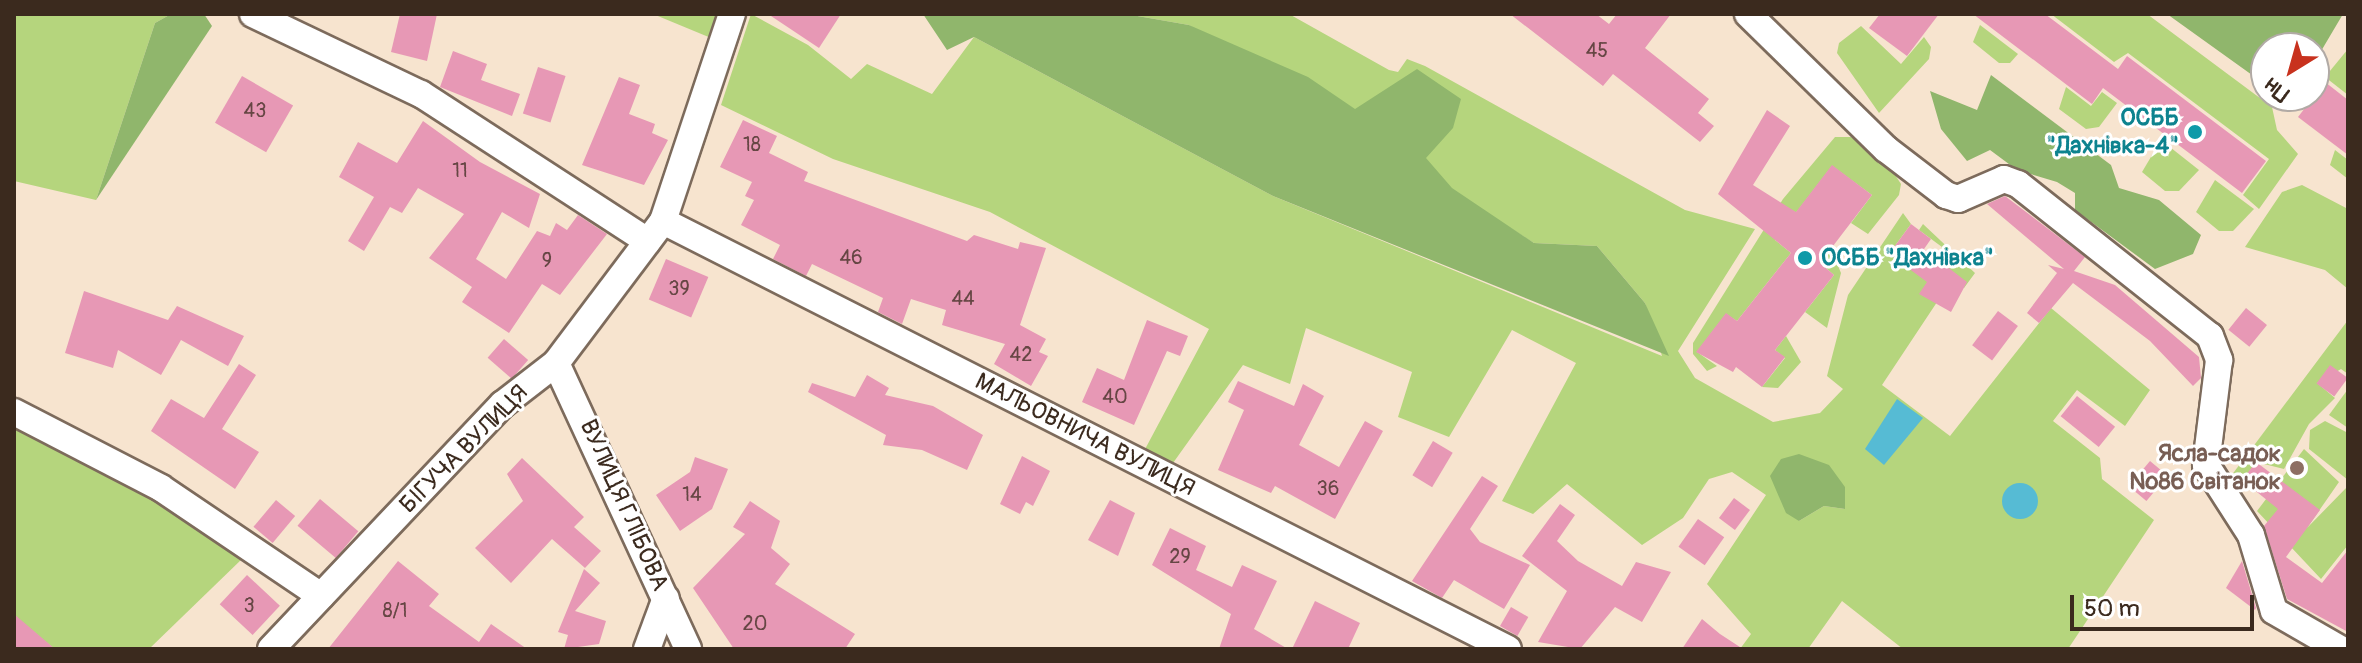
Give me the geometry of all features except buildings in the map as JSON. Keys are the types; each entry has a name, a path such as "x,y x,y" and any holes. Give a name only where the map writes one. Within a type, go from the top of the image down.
{"street":[{"path":"253,14 421,94 655,231"},
{"name":"БІГУЧА ВУЛИЦЯ","path":"271,649 503,404 556,363 655,231 732,14"},
{"path":"1748,14 1886,149 1946,195 1958,199 2004,179 2018,184 2210,336 2219,360 2206,465 2251,535 2274,611 2340,649"},
{"name":"МАЛЬОВНИЧА ВУЛИЦЯ","path":"655,231 1508,649"},
{"name":"ВУЛИЦЯ ГЛІБОВА","path":"556,363 688,649"},
{"path":"14,412 161,488 321,596"},
{"path":"647,649 666,598"}],"green space":[{"path":"14,14 171,14 155,23 96,200 14,181"},
{"path":"171,14 204,14 212,26 96,200 155,23"},
{"path":"653,14 718,14 711,38"},
{"path":"751,14 808,45 851,79 867,64 932,94 974,37 1273,196 1662,356 1645,303 1597,246 1534,243 1189,25 1126,14 1289,14 1389,70 1398,72 1407,59 1425,66 1685,210 1755,229 1678,351 1695,378 1773,422 1820,413 1843,389 1827,376 1848,295 1903,213 1911,224 1889,254 1937,259 1942,247 1919,230 1923,224 1975,273 1964,288 1951,281 1882,385 1950,436 2051,308 2150,390 2125,426 2077,390 2053,421 2100,458 2102,479 2154,520 2068,649 1903,649 1842,601 1808,649 1740,649 1751,634 1707,584 1766,495 1732,472 1709,479 1683,518 1642,545 1567,484 1533,514 1502,501 1576,363 1512,330 1449,437 1398,417 1412,372 1306,328 1290,384 1243,365 1173,463 1143,453 1209,329 990,212 833,159 721,105","holes":["1781,459 1845,509 1824,506 1799,521"]},
{"path":"923,14 1126,14 1189,25 1308,77 1355,109 1417,69 1461,99 1453,128 1426,158 1452,188 1534,243 1597,246 1645,303 1669,356 1273,196 974,37 947,50"},
{"path":"2051,14 2147,14 2250,91 2250,112 2273,112 2277,130 2298,154 2259,209 2243,195 2269,159 2128,53 2114,62"},
{"path":"2167,14 2343,14 2330,36 2330,32 2250,32 2250,74"},
{"path":"1980,25 2018,54 2010,63 1999,63 1973,42"},
{"path":"1861,26 1901,64 1924,37 1931,47 1929,59 1879,113 1837,53 1839,43"},
{"path":"2348,49 2348,95 2330,81 2330,71"},
{"path":"1991,75 2111,165 2119,188 2159,200 2201,235 2193,254 2155,269 2075,210 2075,193 2057,182 2017,170 1990,150 1967,161 1941,129 1930,91 1977,110"},
{"path":"2066,87 2091,106 2102,92 2117,103 2099,127 2086,129 2059,109"},
{"path":"1835,137 1851,137 1888,164 1901,184 1899,195 1868,234 1851,223 1872,195 1832,166 1775,240 1791,253 1737,321 1726,314 1697,352 1717,366 1707,371 1693,354 1693,343 1783,199"},
{"path":"2161,140 2199,170 2179,191 2165,191 2142,172"},
{"path":"2335,150 2348,160 2348,179 2330,165"},
{"path":"2215,180 2254,209 2233,231 2219,231 2196,212"},
{"path":"2302,185 2348,209 2348,289 2325,270 2245,247 2282,192"},
{"path":"1831,249 1841,273 1827,328 1805,312 1834,275 1820,263"},
{"path":"2348,320 2348,374 2341,369 2317,383 2335,398 2309,424 2284,469 2256,462 2238,487 2228,480"},
{"path":"1786,336 1801,362 1778,388 1762,387 1785,358 1775,350"},
{"path":"2348,389 2348,428 2329,415"},
{"path":"14,420 127,481 243,558 149,649 55,649 14,618"},
{"path":"2325,421 2348,433 2348,480 2309,449 2310,430"},
{"path":"2304,449 2339,482 2307,528 2348,486 2348,545 2321,579 2257,511"},
{"path":"1799,454 1829,465 1845,487 1845,509 1824,506 1799,521 1786,513 1770,476 1781,459"}],"water":[{"path":"1897,399 1923,418 1884,465 1865,449"},
{"path":"2020,483 2033,488 2038,501 2033,514 2020,519 2007,514 2002,501 2007,488"}],"place":[{"name":"ОСББ \"Дахнівка-4\"","path":"2195,132"},
{"name":"ОСББ \"Дахнівка\"","path":"1805,258"},
{"name":"Ясла-садок №86 Світанок","path":"2297,468"}]}
